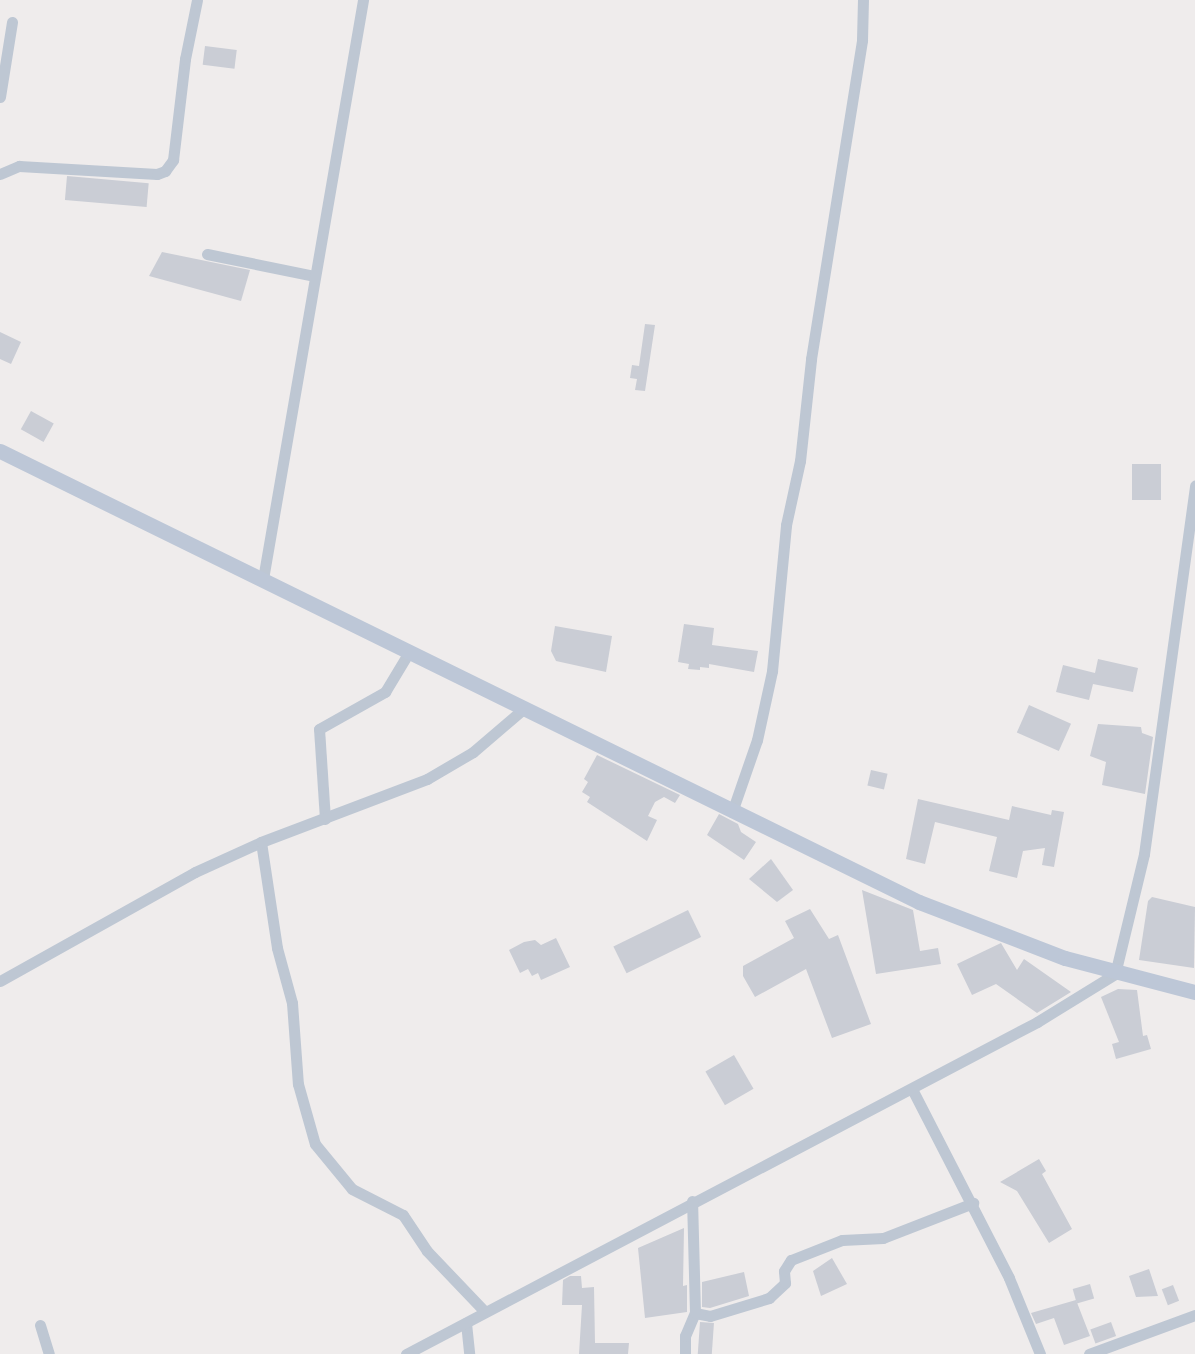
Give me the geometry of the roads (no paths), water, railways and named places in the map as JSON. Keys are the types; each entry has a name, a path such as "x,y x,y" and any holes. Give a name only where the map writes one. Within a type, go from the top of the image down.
{"street":[{"path":"0,174 19,166 157,174 165,171 173,160 185,59 197,0"},
{"path":"263,579 363,0"},
{"path":"732,812 757,740 772,670 786,525 800,461 811,359 862,40 863,0"},
{"path":"0,97 12,22"},
{"path":"207,254 314,276"},
{"path":"0,451 263,579 522,710 919,902 1016,941 1114,974 1195,992"},
{"path":"406,1354 692,1201 1037,1022 1114,974 1144,854 1195,486"},
{"path":"324,819 319,729 385,692 409,652"},
{"path":"0,981 195,872 261,842 427,780 473,752 522,710"},
{"path":"261,842 276,939 292,1003 298,1084 315,1144 352,1189 371,1202 403,1215 427,1251 485,1312"},
{"path":"912,1088 972,1203 1040,1354"},
{"path":"684,1354 685,1336 694,1313 692,1201"},
{"path":"694,1313 710,1316 769,1298 784,1283 784,1270 791,1260 842,1240 882,1238 972,1203"},
{"path":"1089,1354 1195,1316"},
{"path":"466,1323 469,1354"},
{"path":"40,1325 48,1354"}]}
